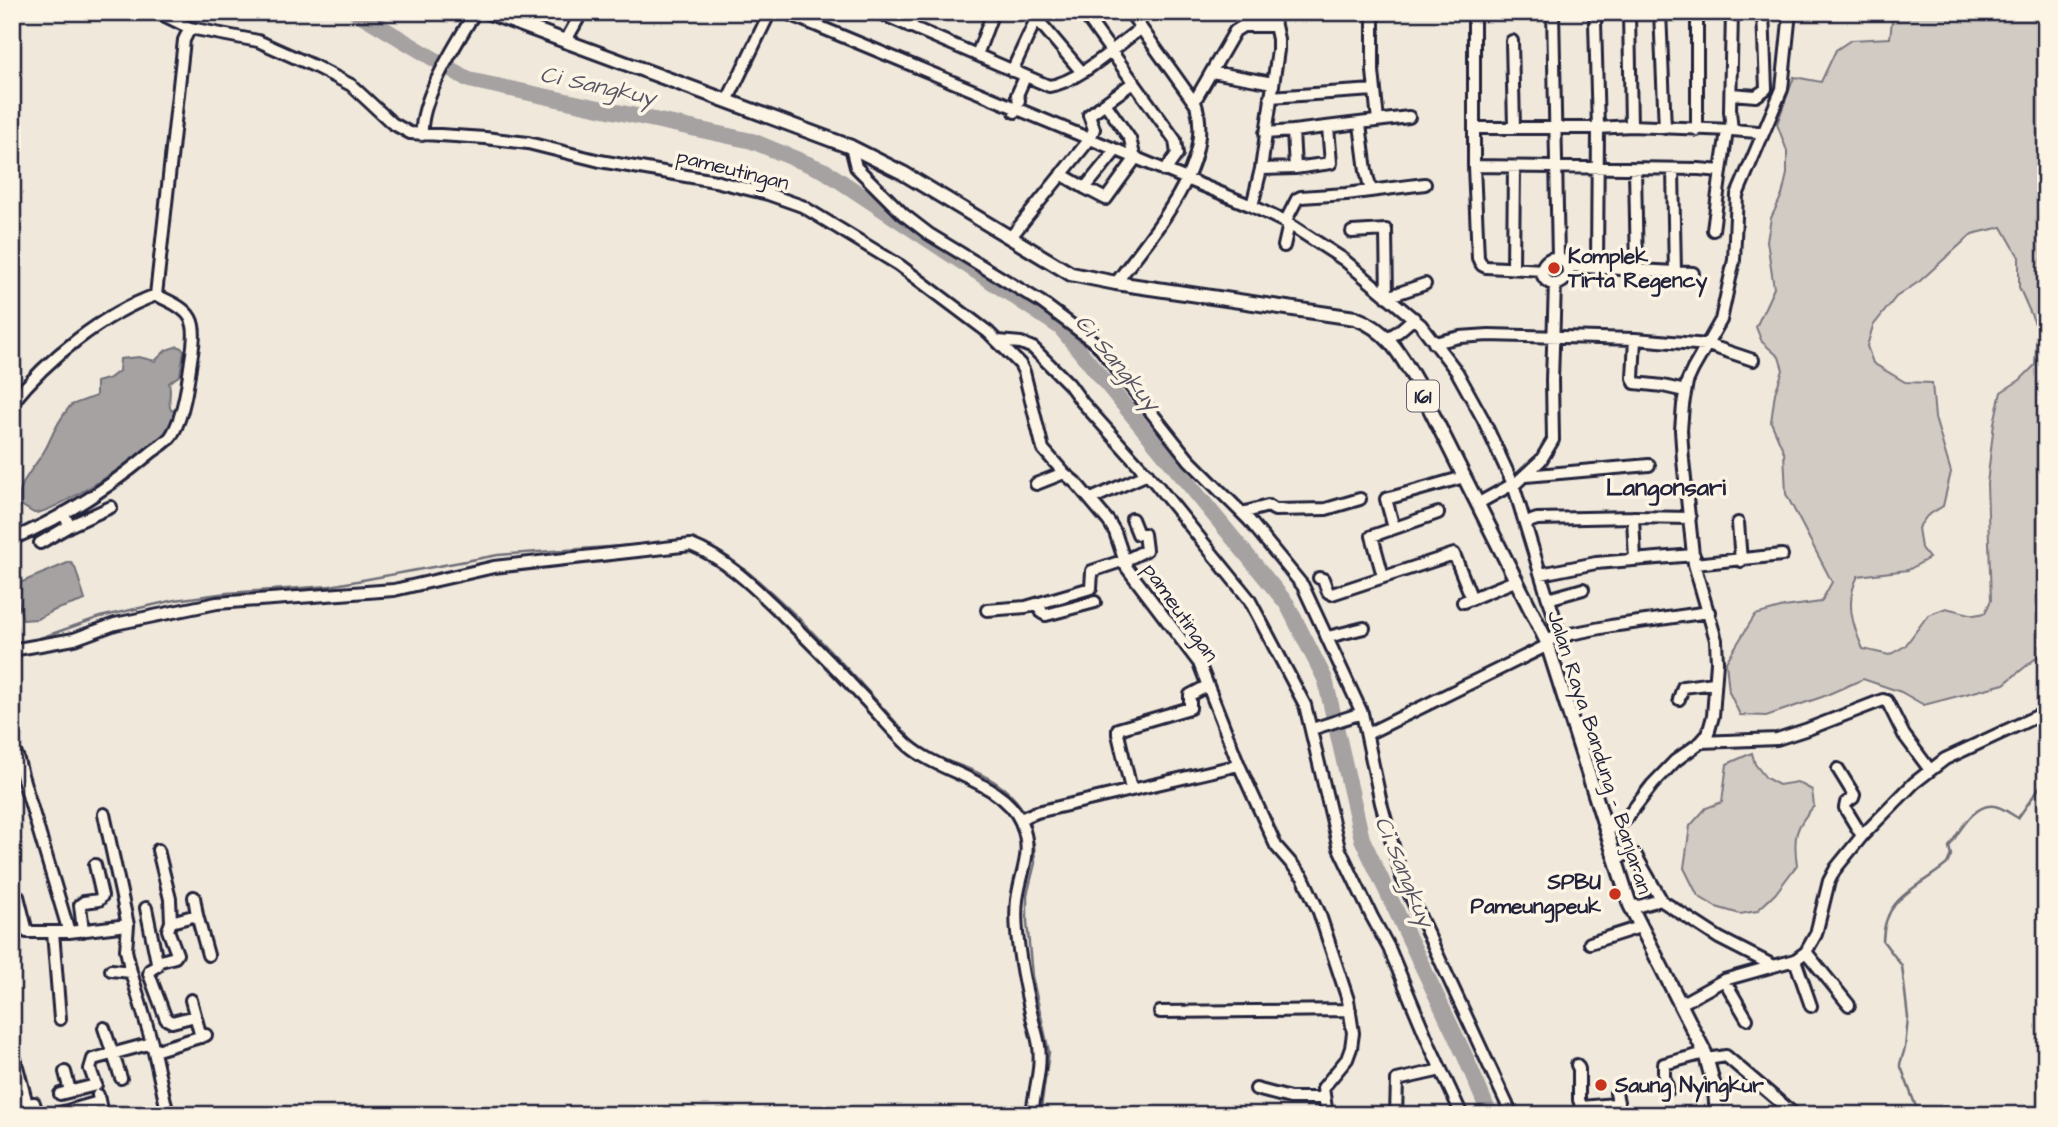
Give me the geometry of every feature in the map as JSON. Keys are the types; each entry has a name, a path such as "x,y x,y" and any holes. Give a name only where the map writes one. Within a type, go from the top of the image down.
{"main road":[{"name":"Jalan Raya Bandung - Banjaran","path":"487,12 510,17 565,43 851,147 903,173 1071,274 1355,318 1388,338 1417,383 1547,642 1630,905 1706,1056 1715,1090 1717,1115"}],"street":[{"path":"157,12 190,28 258,41 275,47 351,85 392,123 410,133 422,135 421,125 437,80 475,12"},
{"path":"565,43 582,12"},
{"path":"727,101 770,12"},
{"path":"784,12 1252,206 1287,223 1343,259 1414,318 1469,391 1513,484 1560,639 1570,634 1611,626 1709,612"},
{"path":"877,12 1049,86 1081,71 1141,28"},
{"path":"910,27 916,12"},
{"path":"977,55 993,12"},
{"path":"1083,12 1177,146 1177,154 1165,171"},
{"path":"1116,283 1187,180 1197,156 1198,146 1199,119 1194,102 1130,12"},
{"path":"1252,206 1261,169 1278,42 1272,12"},
{"path":"1373,12 1374,90 1378,121"},
{"path":"1474,12 1474,166 1479,262 1486,267 1543,270"},
{"path":"1553,12 1558,258 1567,266 1693,273"},
{"path":"1631,126 1629,13 1639,12"},
{"path":"1660,12 1665,128"},
{"path":"1697,12 1697,130"},
{"path":"1713,230 1720,171 1729,130 1732,12"},
{"path":"1731,94 1756,96 1766,89 1763,12"},
{"path":"1605,829 1615,827 1625,820 1675,761 1701,742 1713,716 1716,640 1694,560 1681,430 1685,391 1693,369 1721,320 1734,260 1737,195 1782,89 1790,12"},
{"path":"1012,71 1038,16 1081,71"},
{"path":"1595,22 1598,128 1597,267"},
{"path":"1194,102 1238,28 1275,26"},
{"path":"156,295 184,40 190,28"},
{"path":"1512,41 1514,127"},
{"path":"1212,72 1273,83"},
{"path":"1015,110 1019,100 1017,95 1025,77"},
{"path":"1010,238 1090,139 1094,129 1089,115 1134,82"},
{"path":"1270,97 1374,90"},
{"path":"1061,174 1106,199 1135,159 1130,139 1105,103"},
{"path":"1265,133 1409,117"},
{"path":"1360,124 1371,191"},
{"path":"1475,128 1631,126 1757,132"},
{"path":"1261,169 1331,163 1328,127"},
{"path":"1293,131 1294,168"},
{"name":"pameutingan","path":"422,135 528,143 600,161 715,181 768,194 802,206 899,265 998,341 1020,364 1043,449 1091,499 1115,532 1124,561 1144,593 1199,663 1239,765 1276,846 1310,889 1337,962 1350,1010 1353,1033 1352,1048 1347,1059 1323,1088 1324,1098"},
{"path":"851,147 856,167 903,214 929,234 1041,302 1097,344 1189,460 1242,513 1303,586 1328,637 1367,734 1381,803 1402,878 1512,1115"},
{"path":"1086,188 1116,150"},
{"path":"1474,166 1720,171"},
{"path":"1513,268 1514,168"},
{"path":"1635,169 1637,269"},
{"path":"1673,170 1675,272"},
{"path":"1284,246 1287,223 1298,198 1425,184"},
{"path":"1352,232 1386,230 1388,296"},
{"path":"1555,284 1545,278 1543,270 1549,259 1558,258"},
{"path":"1555,284 1565,279 1567,266"},
{"path":"1388,296 1425,284"},
{"path":"1477,503 1513,486 1526,476 1547,452 1553,440 1555,284"},
{"path":"12,403 28,383 57,357 135,303 156,295 181,307 192,318 194,344 187,390 173,435 128,472 64,513 12,539"},
{"path":"1388,338 1414,318"},
{"path":"1433,341 1489,335 1635,339 1707,345 1753,360"},
{"path":"1635,339 1635,383 1685,391"},
{"path":"998,341 1021,343 1033,348 1069,384 1148,474 1249,599 1305,705 1314,728 1339,848 1389,948 1462,1115"},
{"path":"1526,476 1649,465"},
{"path":"1036,484 1064,473"},
{"path":"1091,499 1148,474"},
{"path":"1394,528 1386,499 1464,477"},
{"path":"1242,513 1268,506 1275,510 1326,509 1360,499"},
{"path":"40,543 111,507"},
{"path":"64,513 69,526"},
{"path":"1383,576 1372,536 1438,513"},
{"path":"1633,517 1635,560"},
{"path":"1525,520 1526,523 1536,519 1690,518"},
{"path":"987,610 1026,607 1088,589 1092,585 1092,571 1124,561 1146,550 1144,534 1138,533 1132,519"},
{"path":"1738,523 1741,561"},
{"path":"12,650 74,639 116,624 217,603 394,590 494,567 691,545 723,562 767,599 830,661 907,745 936,765 960,774 1007,802 1024,817 1028,852 1017,900 1018,927 1040,1060 1032,1115"},
{"path":"1319,578 1323,579 1328,592 1332,594 1454,554 1467,600 1517,580"},
{"path":"1540,572 1541,574 1569,567 1635,560 1741,561 1782,555"},
{"path":"1548,596 1548,599 1583,589"},
{"path":"1040,603 1042,613 1046,615 1095,602"},
{"path":"1328,637 1364,628"},
{"path":"1367,734 1560,636"},
{"path":"1679,699 1683,687 1714,683"},
{"path":"1131,789 1118,729 1190,708 1190,695 1207,686"},
{"path":"1701,742 1777,739 1884,699 1904,735 1930,769"},
{"path":"1680,1002 1724,980 1795,960 1806,952 1816,934 1829,881 1845,855 1862,836 1930,769 2046,712"},
{"path":"1314,728 1360,714"},
{"path":"12,754 17,757 69,932"},
{"path":"1024,817 1239,765"},
{"path":"1838,769 1854,795 1845,808 1862,836"},
{"path":"104,814 128,925 126,950 153,1047 167,1112 146,1115"},
{"path":"157,962 177,954 168,930 171,922 170,899 158,850"},
{"path":"1613,853 1623,856 1631,853 1637,856 1660,900 1712,935 1774,966"},
{"path":"83,931 80,905 102,897 95,865"},
{"path":"18,896 27,932 69,932 128,925"},
{"path":"194,897 208,956"},
{"path":"1630,905 1639,906 1660,900"},
{"path":"146,908 157,962 157,966 150,970 149,974 166,1019 172,1022 195,1016"},
{"path":"171,922 197,915"},
{"path":"1590,943 1640,927"},
{"path":"53,932 60,1019"},
{"path":"1806,952 1849,1005"},
{"path":"1795,960 1811,1006"},
{"path":"111,970 131,972"},
{"path":"1724,980 1747,1019"},
{"path":"102,1115 90,1061 204,1036 191,1000"},
{"path":"1160,1012 1350,1010"},
{"path":"104,1028 121,1078"},
{"path":"1668,1090 1664,1064 1706,1056 1726,1056 1795,1115"},
{"path":"15,1059 27,1104"},
{"path":"1577,1065 1579,1100 1584,1108 1596,1110 1617,1103 1616,1093"},
{"path":"1396,1115 1398,1079 1441,1070"},
{"path":"65,1072 65,1092 96,1085"},
{"path":"1256,1088 1290,1098 1324,1098 1327,1115"},
{"path":"53,1115 99,1102"},
{"path":"12,1104 14,1108 34,1103 37,1115"}],"shaded area":[{"path":"1893,12 2046,12 2046,650 2004,684 1924,705 1901,692 1863,679 1822,697 1766,716 1740,715 1729,692 1726,662 1755,615 1784,607 1821,602 1832,582 1786,494 1784,452 1771,422 1775,393 1783,370 1779,357 1762,342 1756,327 1774,288 1767,241 1771,218 1782,195 1787,174 1787,151 1777,124 1794,77 1821,82 1836,50 1851,40 1890,38","holes":["2002,227 2019,257 2019,287 2037,328 2035,365 2020,380 2001,392 1994,423 1987,484 1991,600 1985,613 1974,615 1946,608 1928,615 1905,646 1889,655 1863,649 1856,631 1851,603 1858,576 1908,570 1929,558 1921,548 1918,528 1927,516 1943,506 1951,472 1935,418 1932,383 1905,382 1873,363 1867,346 1873,326 1896,297 1920,281 1972,234"]},
{"path":"178,346 184,350 180,375 169,383 170,406 171,410 175,411 166,436 122,467 60,504 34,513 19,504 25,479 71,405 96,396 96,382 110,378 119,371 120,359 139,357 155,361 166,350"},
{"path":"70,562 75,567 85,600 37,619 23,620 15,591 17,584"},
{"path":"1752,753 1755,764 1766,778 1779,785 1797,782 1812,790 1814,806 1797,833 1797,865 1775,894 1757,911 1740,914 1716,907 1698,896 1684,868 1690,826 1706,808 1722,802 1727,764"}],"waterway":[{"name":"Ci Sangkuy","path":"356,12 469,80 752,141 825,171 1060,327 1287,604 1325,679 1362,839 1490,1115"},
{"path":"698,543 720,552 747,571 778,599 844,665 917,746"},
{"path":"29,642 100,617 175,600 227,593 330,586 498,555 649,544"},
{"path":"937,758 975,771 998,784 1024,812"},
{"path":"1919,1115 1900,1064 1905,1048 1908,1018 1902,966 1883,941 1889,913 1904,895 1947,864 1951,855 1949,847 1975,812 1990,806 2001,808 2018,818 2046,778"},
{"path":"1028,818 1035,863 1027,895 1027,922 1032,976 1049,1052 1040,1115"},
{"path":"1639,1115 1647,1112 1650,1115"},
{"path":"1599,1115 1618,1115"}],"place":[{"name":"Komplek Tirta Regency","path":"1554,268"},
{"name":"SPBU Pameungpeuk","path":"1615,894"},
{"name":"Saung Nyingkur","path":"1601,1085"}],"district":[{"name":"Langonsari","path":"1666,487"}]}
